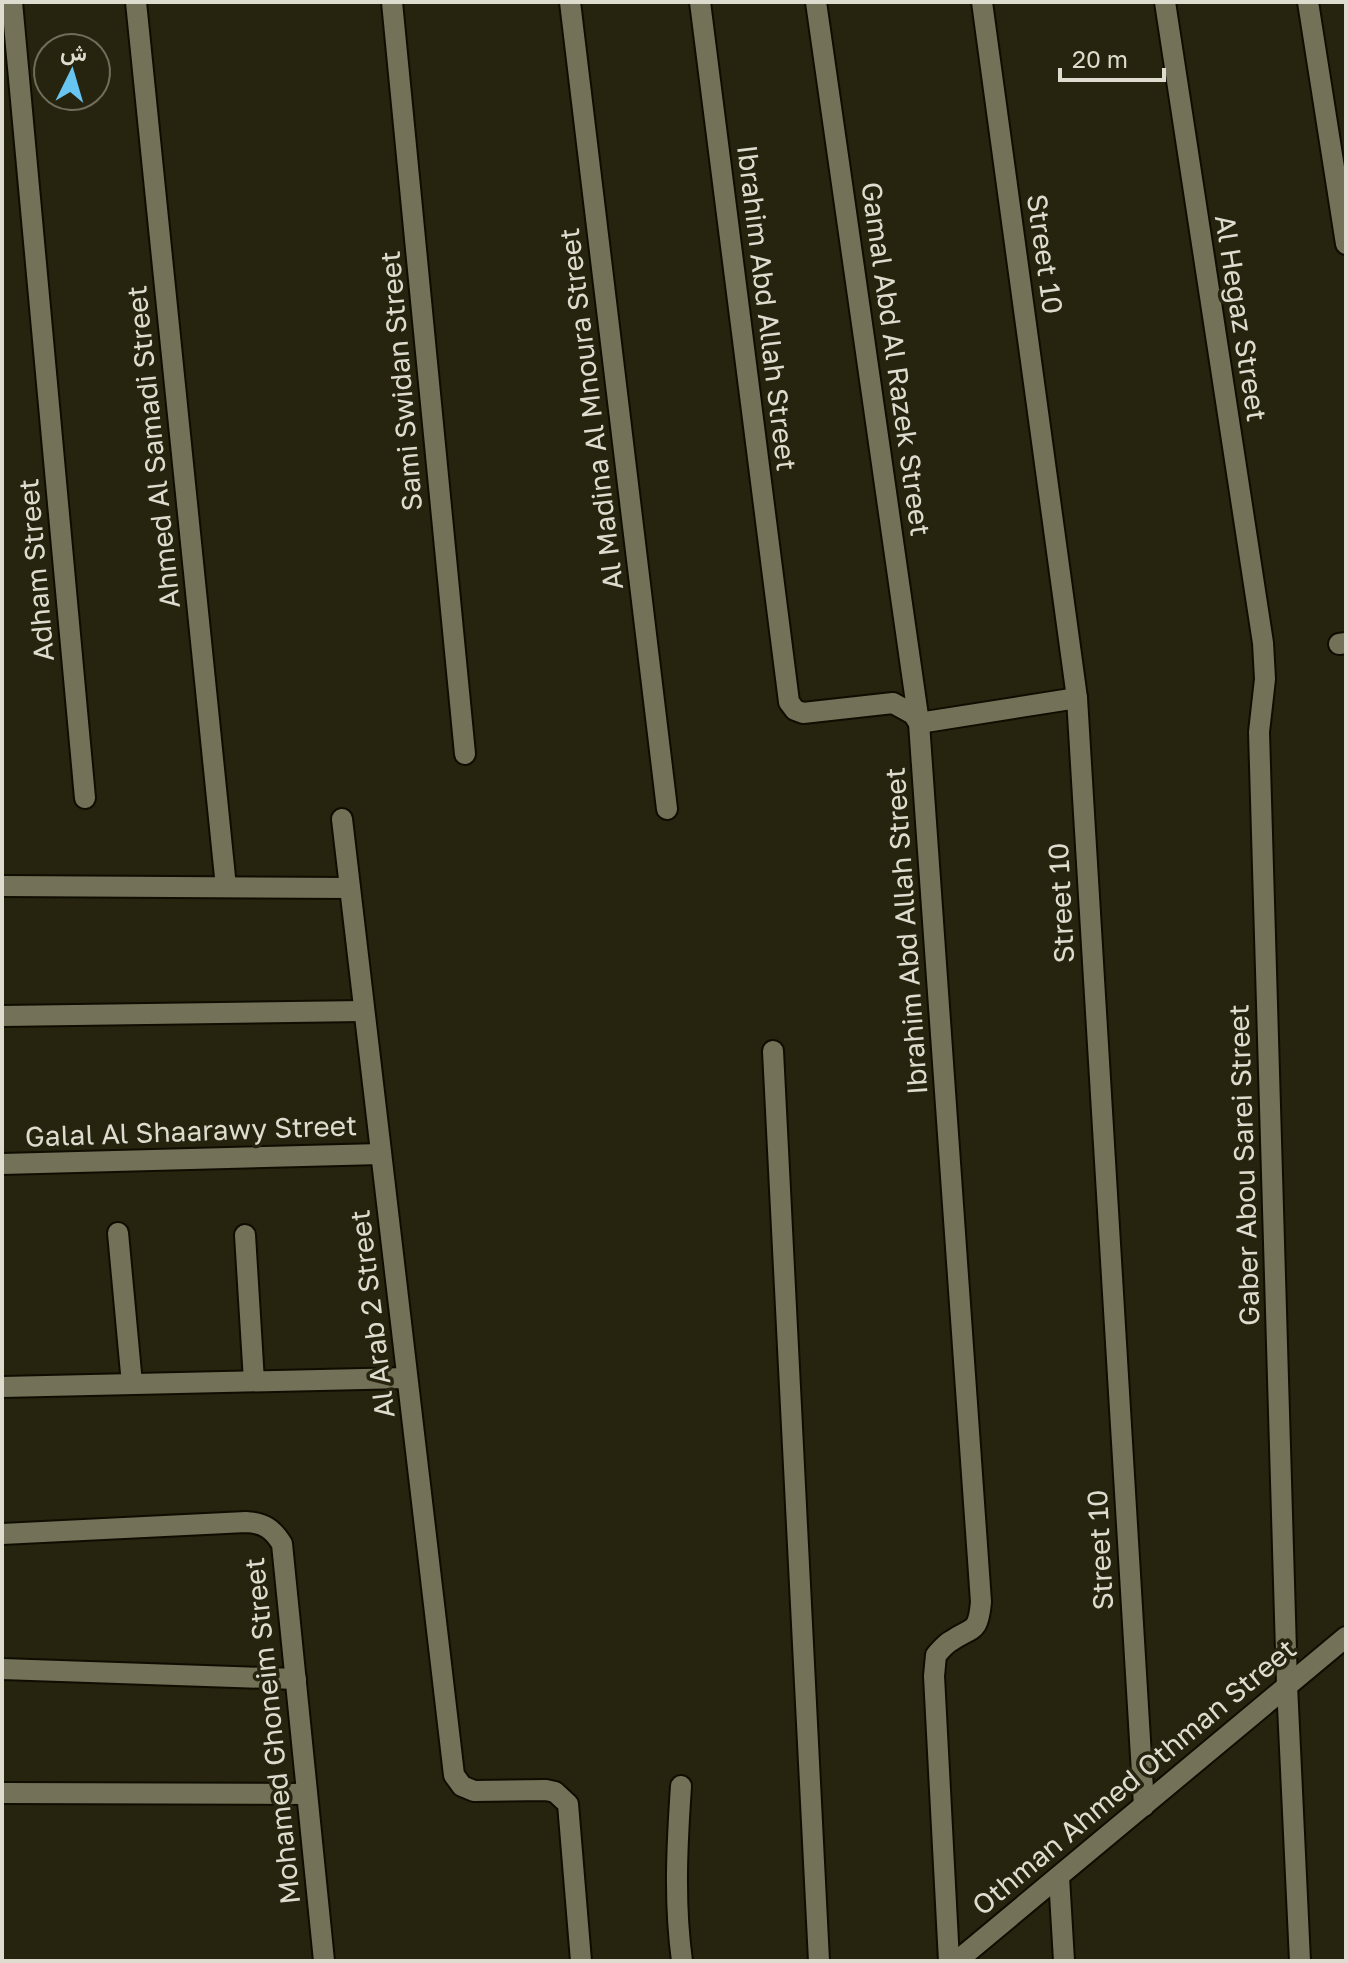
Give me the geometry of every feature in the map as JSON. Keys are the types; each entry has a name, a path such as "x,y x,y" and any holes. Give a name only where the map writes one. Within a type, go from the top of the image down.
{"street":[{"name":"Adham Street","path":"12,2 85,798"},
{"name":"Ahmed Al Samadi Street","path":"136,2 226,887"},
{"name":"Sami Swidan Street","path":"392,2 465,754"},
{"name":"Al Madina Al Mnoura Street","path":"570,2 667,809"},
{"name":"Ibrahim Abd Allah Street","path":"700,2 789,702 795,710 803,713 893,703 913,714 919,723 981,1602 979,1618 972,1631 950,1641 936,1655 934,1676 949,1961"},
{"name":"Gamal Abd Al Razek Street","path":"816,2 919,723"},
{"name":"Street 10","path":"982,2 1077,698 1144,1806"},
{"name":"Al Hegaz Street","path":"1165,2 1263,643"},
{"path":"1308,2 1346,244"},
{"name":"Gaber Abou Sarei Street","path":"1263,643 1265,679 1259,732 1287,1685 1300,1961"},
{"path":"919,723 1077,698"},
{"name":"Al Arab 2 Street","path":"342,819 454,1775 462,1786 474,1791 546,1790 555,1792 568,1804 581,1961"},
{"path":"2,886 350,888"},
{"path":"2,1016 364,1011"},
{"path":"773,1051 819,1961"},
{"name":"Galal Al Shaarawy Street","path":"2,1164 381,1154"},
{"path":"118,1233 132,1384"},
{"path":"245,1235 254,1381"},
{"path":"2,1387 407,1378"},
{"name":"Mohamed Ghoneim Street","path":"2,1534 246,1522 268,1527 282,1544 324,1961"},
{"name":"Othman Ahmed Othman Street","path":"958,1961 1346,1637"},
{"path":"2,1669 296,1679"},
{"path":"681,1786 676,1861 678,1935 682,1961"},
{"path":"2,1793 307,1794"},
{"path":"1059,1877 1064,1961"}]}
